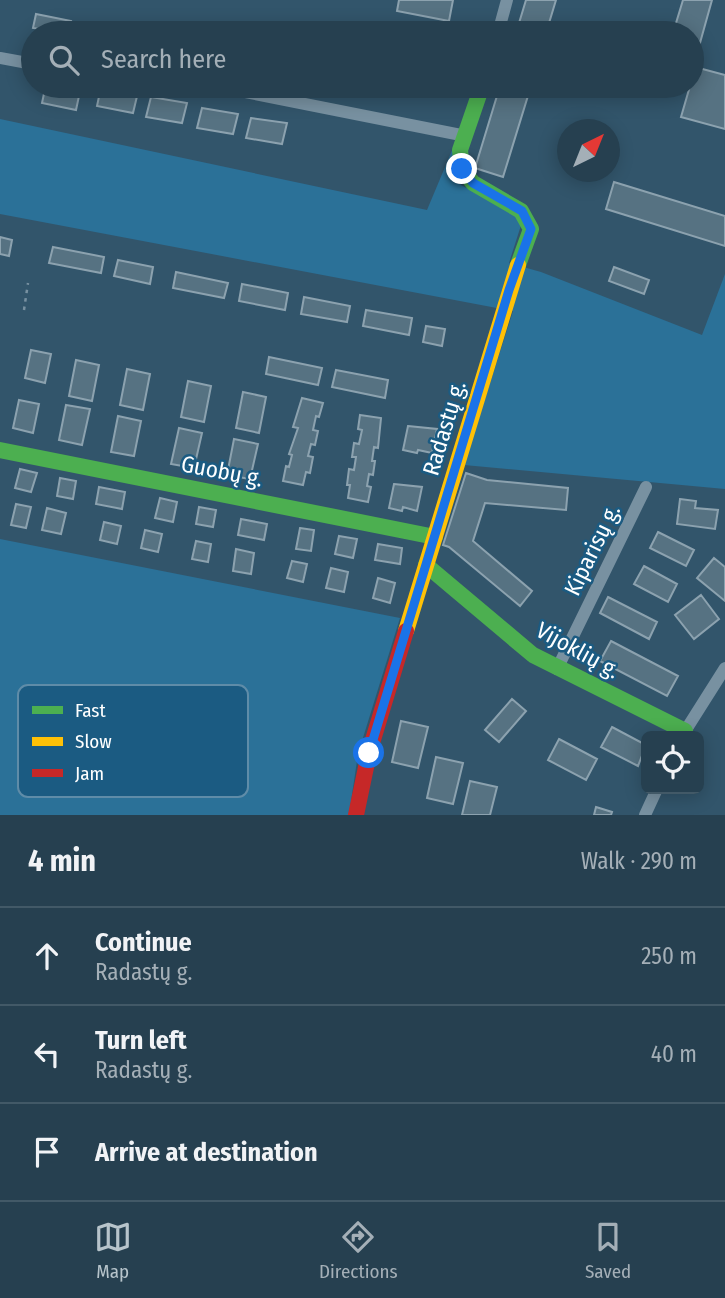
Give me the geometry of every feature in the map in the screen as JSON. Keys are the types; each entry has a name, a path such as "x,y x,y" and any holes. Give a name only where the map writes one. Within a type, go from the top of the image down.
{"street":[{"path":"502,21 508,0"},
{"path":"0,58 21,62"},
{"path":"275,98 466,136"},
{"name":"Radastų g.","path":"356,815 369,753 509,290 531,229 522,211 473,183 462,169 460,150 478,98"},
{"name":"Guobų g.","path":"0,450 435,537"},
{"name":"Kiparisų g.","path":"557,669 646,487"},
{"name":"Vijoklių g.","path":"426,565 533,655 680,731"},
{"path":"685,731 725,668"},
{"path":"645,815 655,794"}],"path":[{"path":"24,310 28,283"}],"shaded area":[{"path":"0,119 427,210 453,148 453,165 461,185 523,219 509,263 541,272 702,335 725,274 725,489 464,465 513,311 0,214"},
{"path":"0,539 400,618 358,754 349,815 0,815"}],"building":[{"path":"399,0 453,0 449,21 397,11"},
{"path":"526,0 556,0 550,21 520,21"},
{"path":"683,0 712,0 704,29 704,21 677,21"},
{"path":"36,14 71,21 34,21"},
{"path":"704,69 725,75 725,129 681,117 687,98 704,98"},
{"path":"43,98 79,98 76,110 42,103"},
{"path":"99,98 137,98 133,113 97,106"},
{"path":"151,98 187,103 182,123 146,117"},
{"path":"496,98 527,98 503,177 475,168"},
{"path":"202,108 238,114 233,134 197,128"},
{"path":"251,118 287,123 282,144 246,138"},
{"path":"614,182 725,216 725,246 606,209"},
{"path":"0,237 12,240 9,256 0,254"},
{"path":"53,247 104,257 101,273 49,263"},
{"path":"118,260 153,267 150,284 114,276"},
{"path":"614,267 649,280 644,294 609,281"},
{"path":"176,272 228,283 224,298 173,288"},
{"path":"242,284 288,293 285,310 239,301"},
{"path":"304,297 350,306 347,322 301,314"},
{"path":"366,310 412,318 409,335 363,326"},
{"path":"426,326 445,329 442,346 423,342"},
{"path":"31,350 51,354 45,383 25,378"},
{"path":"269,357 322,368 318,385 266,374"},
{"path":"76,360 99,365 92,401 69,396"},
{"path":"127,369 150,374 143,410 120,405"},
{"path":"336,370 388,380 385,398 332,387"},
{"path":"188,381 211,386 204,422 181,417"},
{"path":"243,392 266,397 259,433 236,428"},
{"path":"302,398 323,403 313,430 318,431 315,445 311,444 308,456 313,457 310,473 306,472 303,485 283,481 292,455 289,454 298,428 293,427"},
{"path":"19,400 39,404 33,433 13,428"},
{"path":"66,405 90,409 82,445 59,440"},
{"path":"360,415 381,418 378,448 374,447 372,461 375,461 373,475 369,474 367,486 371,487 368,502 348,498 349,469 354,470 356,457 352,457 354,443 359,444 362,430 358,429"},
{"path":"118,416 141,421 134,456 111,452"},
{"path":"408,426 437,429 432,453 403,450"},
{"path":"179,428 202,433 194,468 171,464"},
{"path":"234,439 258,444 250,479 227,475"},
{"path":"20,469 37,473 31,492 15,488"},
{"path":"466,473 487,480 568,488 566,510 485,503 473,541 532,591 520,606 449,547 443,545"},
{"path":"60,478 76,481 73,499 57,496"},
{"path":"394,484 422,487 417,511 403,507 402,511 389,508"},
{"path":"99,487 125,492 122,509 96,504"},
{"path":"160,498 177,502 173,522 155,518"},
{"path":"680,499 696,501 695,508 718,510 715,529 677,524"},
{"path":"16,504 31,507 26,528 11,525"},
{"path":"199,507 216,510 213,527 196,524"},
{"path":"47,508 66,513 61,534 42,530"},
{"path":"241,519 267,524 264,540 238,535"},
{"path":"104,522 121,526 117,544 100,540"},
{"path":"300,528 314,530 311,551 296,549"},
{"path":"145,530 162,534 158,552 141,548"},
{"path":"658,532 694,550 686,566 650,548"},
{"path":"339,536 357,539 353,558 335,554"},
{"path":"196,541 211,544 208,562 192,559"},
{"path":"378,544 402,548 400,564 375,560"},
{"path":"236,549 254,553 251,574 233,571"},
{"path":"714,558 725,567 725,601 697,578"},
{"path":"292,561 307,564 303,582 287,578"},
{"path":"644,566 677,584 668,602 634,584"},
{"path":"331,568 348,572 344,592 326,588"},
{"path":"378,578 395,583 390,603 373,598"},
{"path":"701,595 719,619 694,639 675,615"},
{"path":"608,597 657,622 649,639 600,613"},
{"path":"611,641 678,676 667,696 600,661"},
{"path":"512,699 526,711 499,742 485,730"},
{"path":"401,721 428,727 418,768 392,762"},
{"path":"612,727 641,742 638,766 601,747"},
{"path":"559,739 597,759 586,780 548,760"},
{"path":"436,757 463,763 453,804 427,798"},
{"path":"470,781 497,787 490,815 462,815"},
{"path":"596,807 612,812 611,815 594,815"}],"traffic: fast":[{"path":"478,98 460,150 462,169 473,183 521,211 531,229 518,265"},
{"path":"0,450 435,537"},
{"path":"426,565 533,655 685,731"}],"traffic: slow":[{"path":"406,631 518,265"}],"traffic: jam":[{"path":"356,815 369,753 406,631"}],"route":[{"path":"369,753 509,290 531,229 522,211 473,183 462,169"}]}
